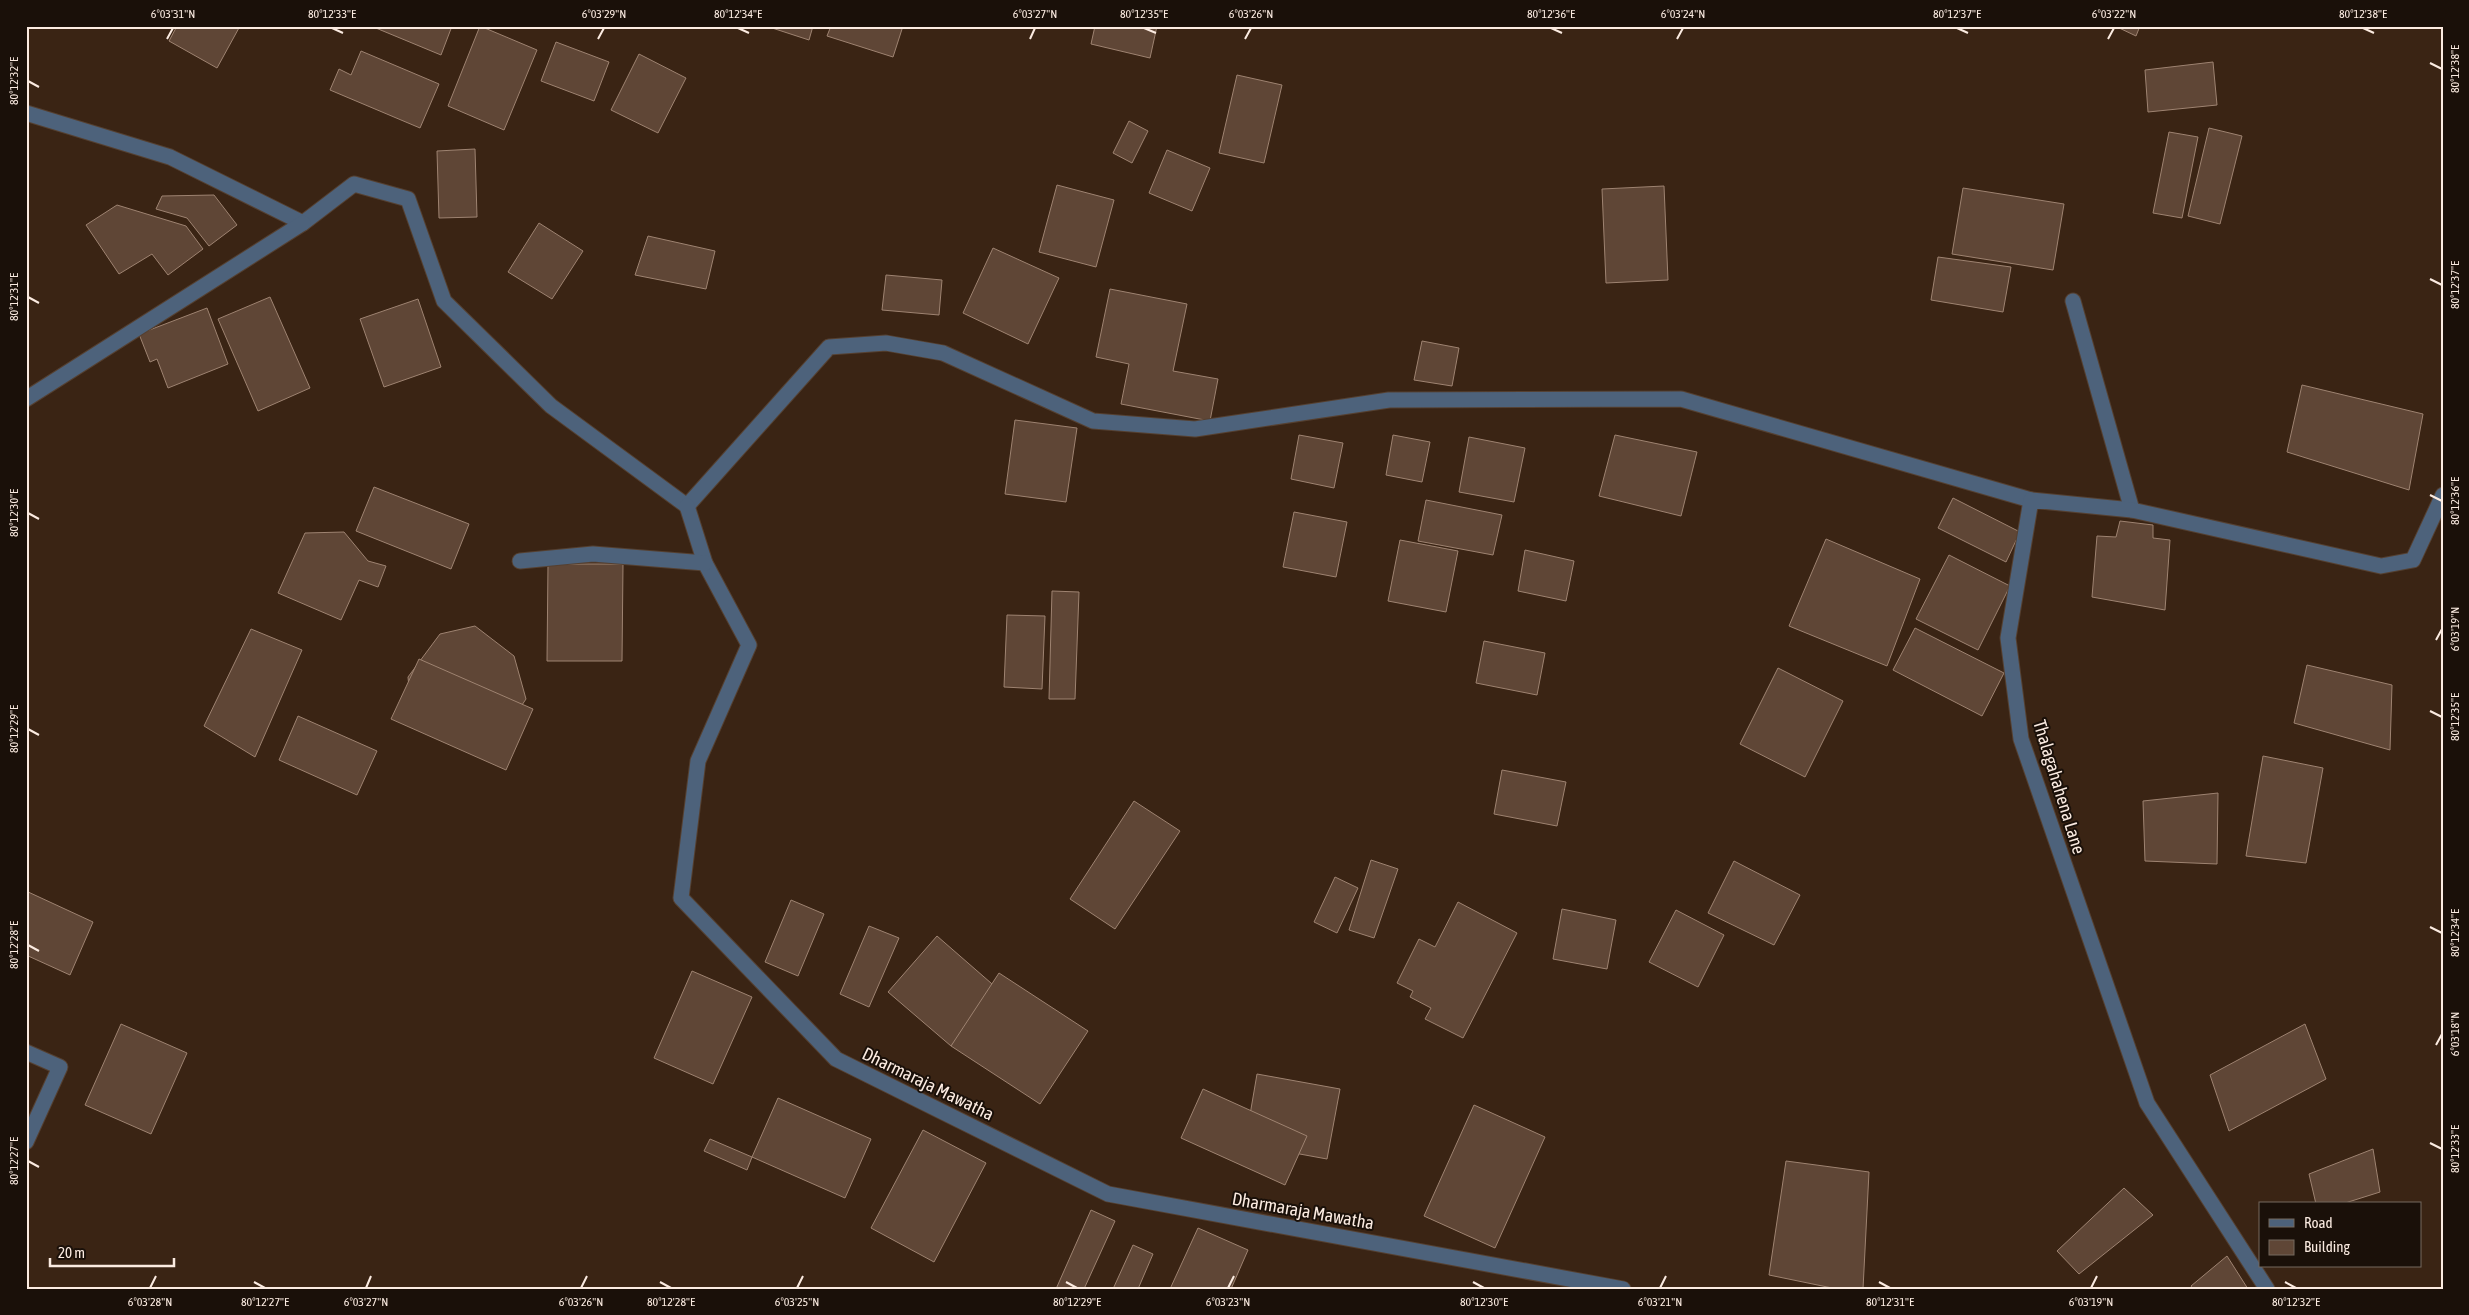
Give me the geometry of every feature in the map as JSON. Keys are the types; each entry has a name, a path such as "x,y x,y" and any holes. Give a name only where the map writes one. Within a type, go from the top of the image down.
{"street":[{"path":"26,113 170,157 302,223"},
{"path":"26,399 302,223 354,184 408,199 444,301 551,406 687,506 829,347 886,342 943,354 1093,421 1195,429 1389,400 1682,399 2031,500 2132,510 2381,566 2413,560 2443,495"},
{"path":"2073,301 2132,510"},
{"name":"Thalagahahena Lane","path":"2031,500 2008,638 2021,739 2147,1103 2267,1289"},
{"name":"Dharmaraja Mawatha","path":"687,506 705,563 749,645 698,761 681,898 836,1059 1108,1194 1623,1289"},
{"path":"520,561 593,554 705,563"},
{"path":"26,1052 60,1067 26,1142"}],"building":[{"path":"177,26 240,26 217,68 169,41"},
{"path":"371,26 452,26 441,55"},
{"path":"480,26 537,50 504,130 448,106"},
{"path":"766,26 813,26 809,40"},
{"path":"831,26 903,26 893,57 827,36"},
{"path":"1095,26 1157,26 1150,58 1091,44"},
{"path":"2115,26 2140,26 2136,36"},
{"path":"556,42 609,62 594,101 541,81"},
{"path":"361,51 439,84 420,128 330,90 339,69 351,75"},
{"path":"639,54 686,78 658,133 611,110"},
{"path":"2213,62 2217,105 2148,112 2145,70"},
{"path":"1237,75 1282,85 1264,163 1219,153"},
{"path":"1129,121 1148,131 1132,163 1113,153"},
{"path":"2209,128 2242,136 2220,224 2188,216"},
{"path":"2169,132 2198,137 2182,218 2153,213"},
{"path":"475,149 477,217 439,218 437,151"},
{"path":"1167,150 1210,168 1192,211 1149,193"},
{"path":"1057,185 1114,200 1096,267 1039,252"},
{"path":"1664,186 1668,280 1606,283 1602,189"},
{"path":"1963,188 2064,204 2053,270 1952,254"},
{"path":"214,195 237,225 209,246 187,218 156,209 162,196"},
{"path":"117,205 186,226 203,249 168,275 152,254 119,274 86,225"},
{"path":"539,223 583,251 552,299 508,272"},
{"path":"648,236 715,251 706,289 635,275"},
{"path":"993,248 1059,278 1028,344 963,313"},
{"path":"1938,257 2011,267 2003,312 1931,300"},
{"path":"886,275 942,280 939,315 882,310"},
{"path":"1110,289 1187,304 1173,371 1218,379 1210,421 1121,404 1129,364 1096,357"},
{"path":"270,297 310,388 258,411 218,319"},
{"path":"418,299 441,367 384,387 360,319"},
{"path":"207,308 228,364 168,388 157,359 150,362 139,334"},
{"path":"1422,341 1459,348 1452,386 1414,380"},
{"path":"2302,385 2423,414 2409,490 2287,452"},
{"path":"1015,420 1077,428 1066,502 1005,494"},
{"path":"1299,435 1343,443 1334,488 1291,479"},
{"path":"1393,435 1430,442 1422,482 1386,475"},
{"path":"1615,435 1697,452 1681,516 1599,496"},
{"path":"1469,437 1525,448 1514,502 1459,492"},
{"path":"374,487 469,524 451,569 356,531"},
{"path":"1953,498 2020,532 2006,562 1938,528"},
{"path":"1426,500 1502,515 1493,555 1418,541"},
{"path":"1294,512 1347,522 1336,577 1283,567"},
{"path":"2120,521 2153,525 2153,538 2170,540 2165,610 2092,597 2097,536 2116,537"},
{"path":"344,532 368,561 386,566 378,587 359,580 341,620 278,593 305,533"},
{"path":"1826,539 1920,579 1887,666 1789,626"},
{"path":"1400,540 1458,551 1446,612 1388,601"},
{"path":"1525,550 1574,561 1566,601 1518,591"},
{"path":"1949,555 2010,586 1978,650 1916,619"},
{"path":"548,564 623,564 622,661 547,661"},
{"path":"1052,591 1079,592 1075,699 1049,699"},
{"path":"1007,615 1045,616 1042,689 1004,687"},
{"path":"475,626 514,656 526,699 497,742 450,740 411,710 408,677 440,634"},
{"path":"1915,628 2004,673 1982,716 1893,670"},
{"path":"251,629 302,650 255,757 204,726"},
{"path":"1484,641 1545,653 1537,695 1476,683"},
{"path":"419,659 533,709 506,770 391,719"},
{"path":"2307,665 2392,685 2390,750 2294,723"},
{"path":"1778,668 1843,701 1805,777 1740,744"},
{"path":"298,716 377,751 357,795 279,760"},
{"path":"2263,756 2323,768 2306,863 2246,856"},
{"path":"1502,770 1566,782 1557,826 1494,814"},
{"path":"2218,793 2217,864 2145,861 2143,801"},
{"path":"1134,801 1180,831 1115,929 1070,899"},
{"path":"1371,860 1398,869 1374,938 1349,930"},
{"path":"1734,861 1800,895 1774,945 1708,913"},
{"path":"1335,877 1358,888 1337,933 1314,922"},
{"path":"26,891 93,922 70,975 26,955"},
{"path":"791,900 824,914 798,976 765,962"},
{"path":"1458,902 1517,933 1463,1038 1425,1019 1431,1008 1410,997 1413,991 1397,983 1419,939 1435,947"},
{"path":"1562,909 1616,920 1607,969 1553,959"},
{"path":"1676,910 1724,935 1698,987 1649,962"},
{"path":"869,926 899,938 869,1007 840,994"},
{"path":"937,936 999,990 951,1046 888,992"},
{"path":"692,971 752,997 713,1084 654,1058"},
{"path":"999,973 1088,1031 1040,1104 951,1046"},
{"path":"121,1024 187,1053 151,1134 85,1105"},
{"path":"2305,1024 2326,1079 2229,1131 2210,1075"},
{"path":"1257,1074 1340,1089 1327,1159 1245,1144"},
{"path":"1203,1089 1307,1136 1285,1185 1181,1138"},
{"path":"778,1098 871,1139 845,1198 752,1157"},
{"path":"1474,1105 1545,1137 1495,1248 1424,1216"},
{"path":"923,1130 986,1163 934,1262 871,1228"},
{"path":"710,1139 752,1157 747,1170 704,1151"},
{"path":"2373,1149 2380,1192 2348,1202 2316,1202 2309,1174"},
{"path":"1786,1161 1869,1172 1863,1289 1837,1289 1769,1275"},
{"path":"2124,1188 2153,1215 2079,1274 2057,1251"},
{"path":"1091,1210 1115,1221 1084,1289 1056,1289"},
{"path":"1198,1228 1248,1250 1231,1289 1170,1289"},
{"path":"1133,1245 1153,1254 1138,1289 1113,1289"},
{"path":"2227,1256 2248,1289 2193,1289 2191,1286"}]}
